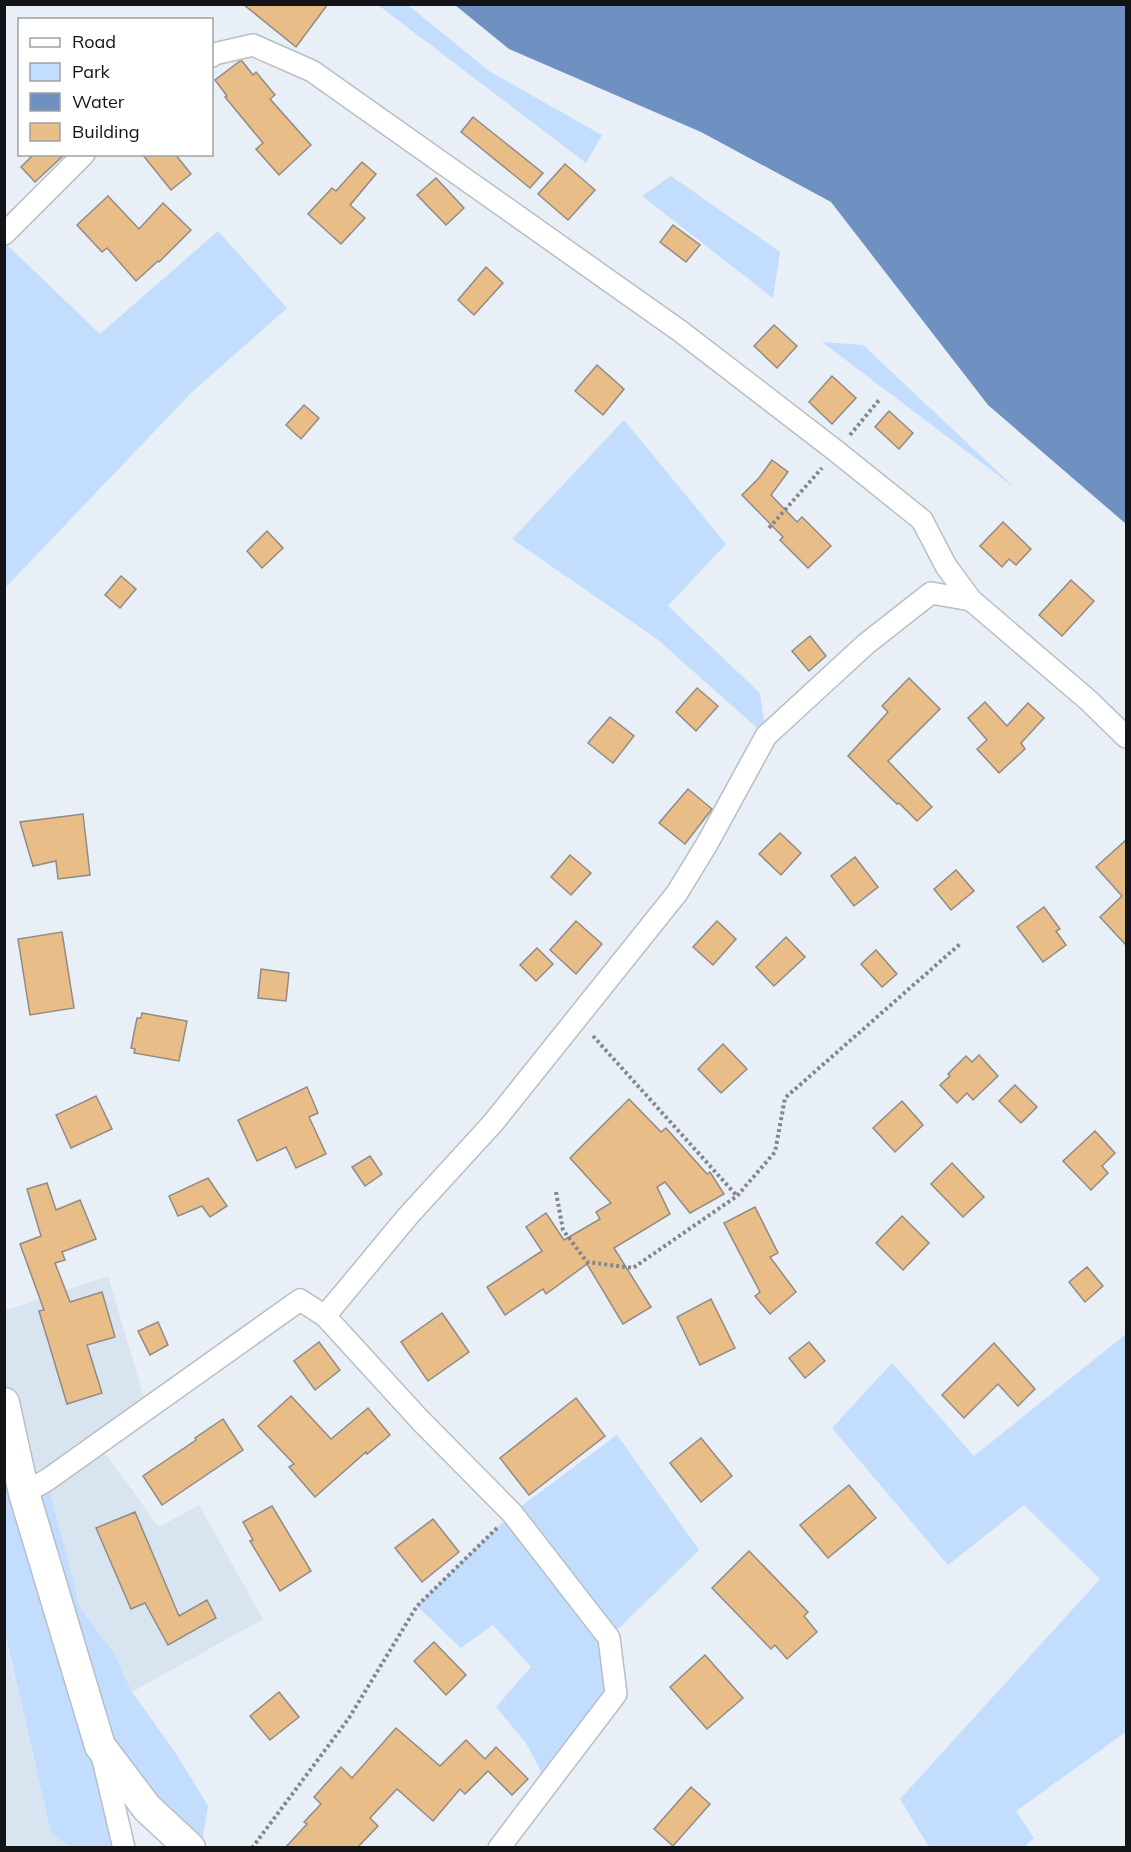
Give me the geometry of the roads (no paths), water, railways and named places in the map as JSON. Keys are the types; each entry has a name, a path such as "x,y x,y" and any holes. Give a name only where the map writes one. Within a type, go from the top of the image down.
{"main road":[{"path":"4,1403 24,1493 100,1746 147,1808 190,1848"}],"street":[{"path":"213,55 253,45 312,71 680,331 922,520 946,566 970,600 1088,700 1126,737"},
{"path":"4,234 82,156"},
{"path":"325,1316 408,1216 493,1123 677,893 707,844 766,736 866,644 931,593 970,600"},
{"path":"24,1493 47,1480 300,1300 325,1316 420,1420 512,1513 609,1638 615,1694 499,1848"},
{"path":"100,1746 124,1848"}],"water":[{"path":"455,5 1126,5 1126,524 988,405 831,202 701,132 509,49"}]}
